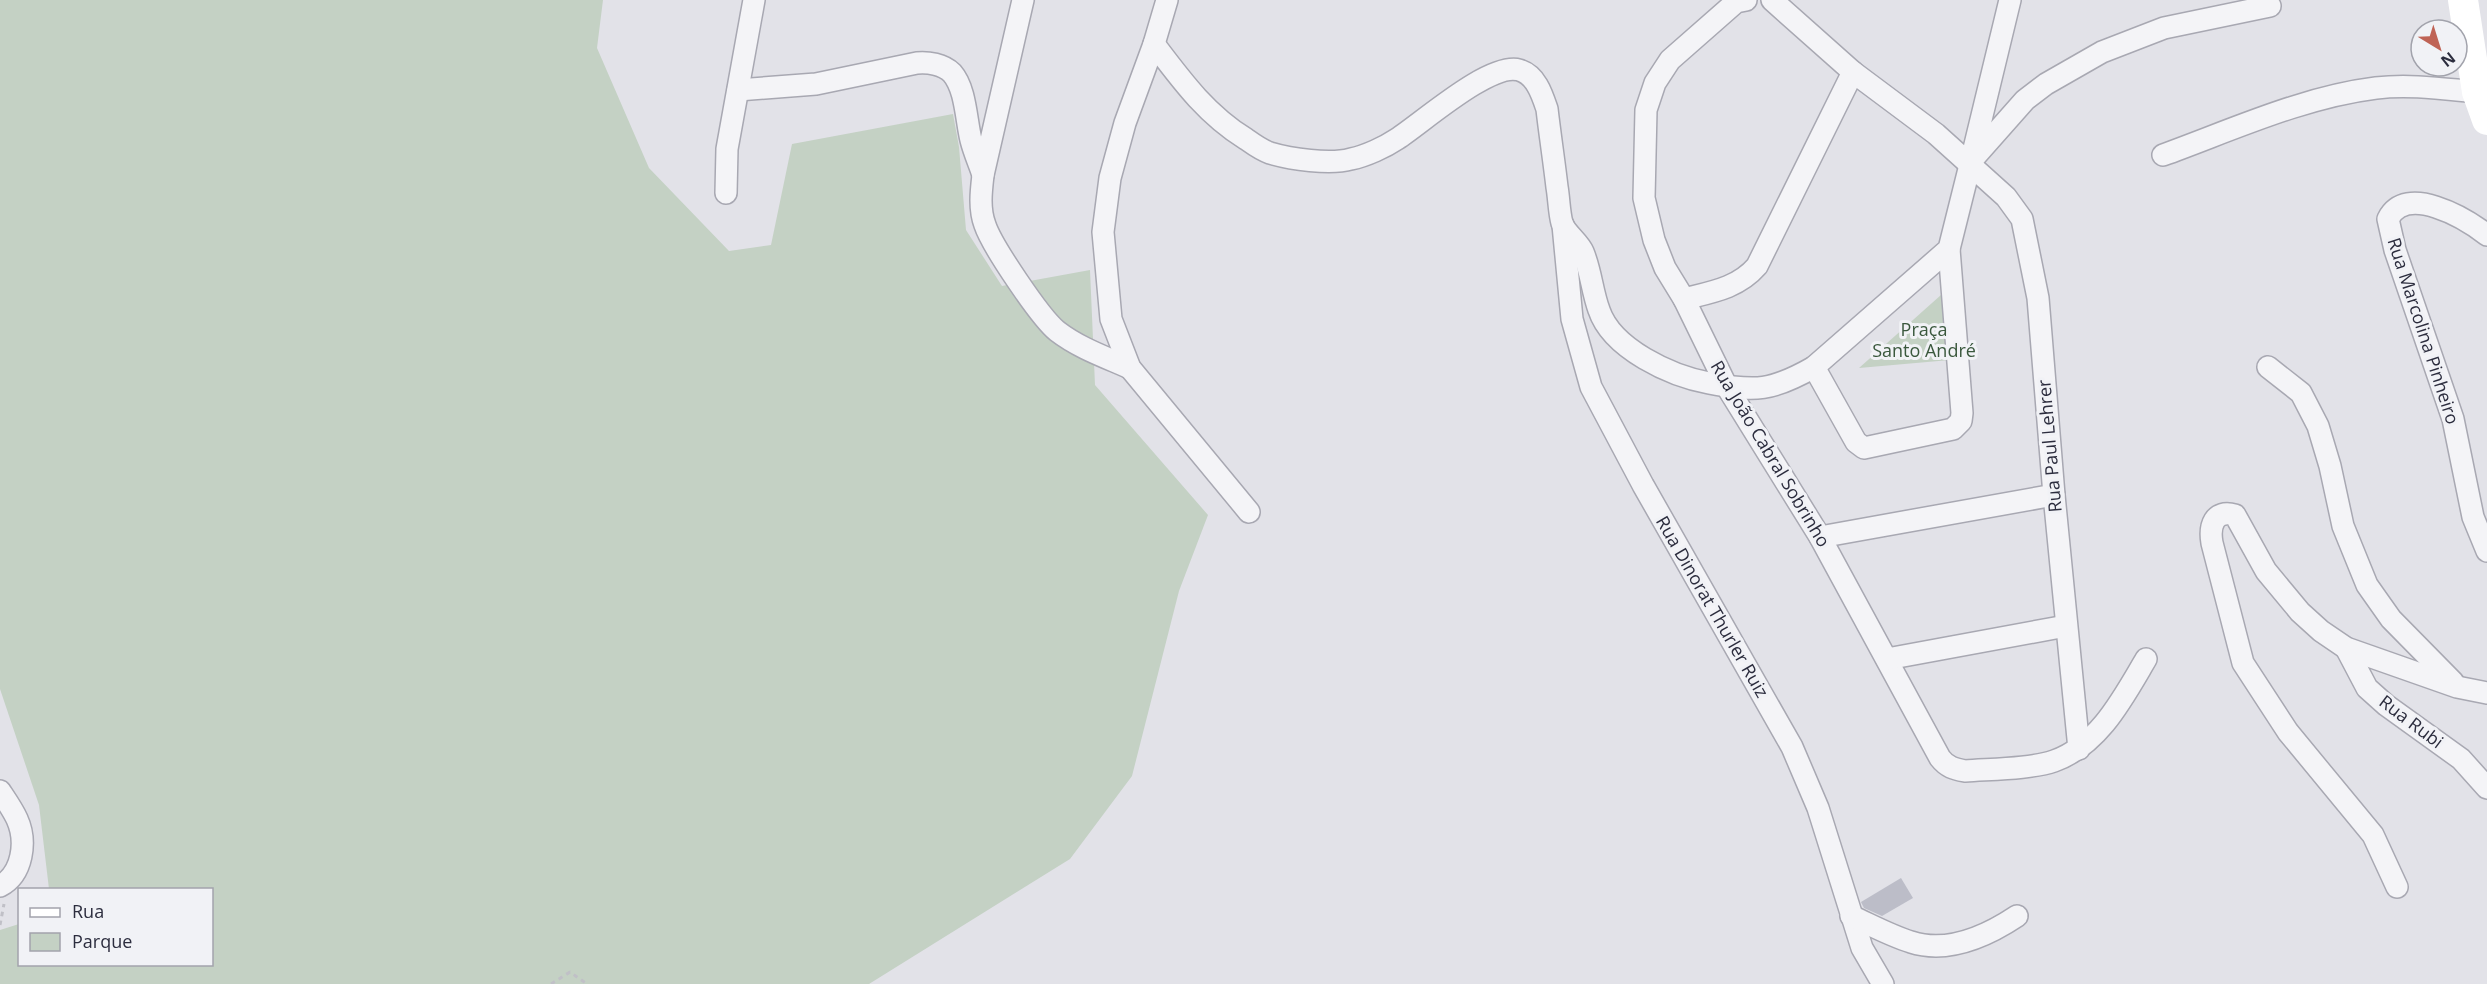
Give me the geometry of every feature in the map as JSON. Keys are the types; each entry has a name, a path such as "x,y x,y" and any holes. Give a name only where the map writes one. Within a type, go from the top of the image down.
{"street":[{"path":"726,193 727,149 754,0"},
{"path":"1023,0 983,175 980,199 985,225 997,248 1037,308 1055,330 1080,346 1130,368"},
{"path":"1167,0 1154,44 1125,123 1110,178 1103,232 1111,319 1130,368 1249,512"},
{"name":"Rua João Cabral Sobrinho","path":"1746,0 1736,2 1670,60 1655,83 1646,110 1644,198 1654,240 1665,268 1684,299 1727,387 1820,537 1940,758 1946,765 1965,771 2052,761 2079,749"},
{"path":"1772,0 1853,72 1971,163"},
{"path":"1814,367 1856,442 1864,448 1953,429 1960,421 1962,412 1948,249 2010,0"},
{"path":"2463,0 2477,92 2487,120"},
{"path":"1971,163 2025,100 2046,84 2102,52 2164,28 2270,6"},
{"name":"Rua Dinorat Thurler Ruiz","path":"1154,44 1193,96 1229,128 1267,152 1307,160 1351,160 1396,140 1460,93 1497,72 1518,70 1533,80 1542,92 1547,109 1563,225 1572,319 1591,387 1643,485 1792,747 1818,808 1862,948 1883,984"},
{"path":"738,90 816,84 929,62 953,74 960,88 971,141 983,175"},
{"path":"1684,299 1731,286 1746,278 1757,266 1853,72"},
{"path":"2163,156 2315,101 2376,88 2418,86 2477,92"},
{"name":"Rua Paul Lehrer","path":"1971,163 2006,197 2022,219 2038,298 2054,495 2079,749"},
{"name":"Rua Marcolina Pinheiro","path":"2487,235 2470,222 2436,206 2406,203 2397,207 2388,219 2395,250 2453,419 2473,518 2487,551"},
{"name":"Rua Dinorat Thurler Ruiz","path":"1563,225 1584,254 1599,312 1610,330 1625,346 1666,370 1690,380 1727,387 1761,389 1789,381 1814,367 1948,249"},
{"path":"2268,367 2301,393 2318,426 2330,466 2343,526 2367,585 2391,619 2457,687"},
{"path":"1820,537 2054,495"},
{"path":"2397,887 2373,835 2288,732 2243,663 2212,543 2211,528 2217,516 2222,513 2235,515 2266,571 2300,612 2346,648 2457,687 2487,693"},
{"path":"1887,659 2066,626"},
{"name":"Rua Rubi","path":"2346,648 2367,688 2386,705 2461,759 2487,788"},
{"path":"2079,749 2118,705 2146,659"},
{"path":"0,791 17,819 24,841 18,865 9,881 0,886"},
{"path":"1851,916 1911,943 1932,946 1976,938 2018,916"}],"path":[{"path":"551,984 570,972 588,984"}],"green space":[{"path":"0,0 603,0 597,48 649,168 729,251 771,245 792,144 953,114 959,147 966,230 1002,286 1090,270 1095,385 1208,515 1179,591 1132,776 1070,859 869,984 0,984 0,930 18,924 18,966 213,966 213,888 49,888 39,805 0,689"},
{"name":"Praça Santo André","path":"1941,295 1950,360 1859,368"}],"building":[{"path":"1901,878 1913,898 1882,916 1864,908 1861,902"}]}
